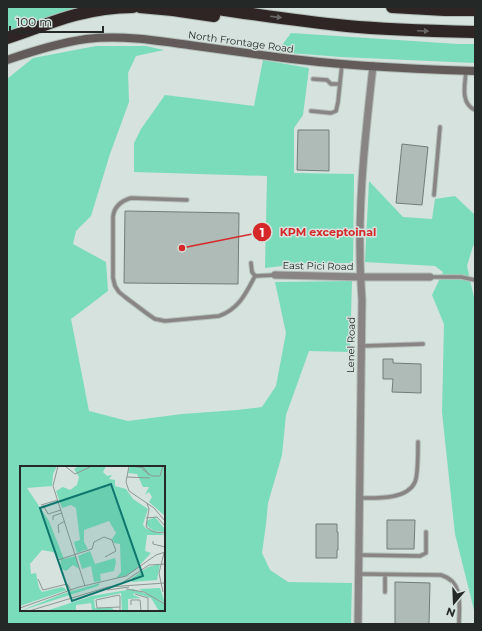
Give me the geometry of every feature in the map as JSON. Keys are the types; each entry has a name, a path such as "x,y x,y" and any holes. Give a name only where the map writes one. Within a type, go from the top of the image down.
{"highway":[{"path":"7,38 76,15 98,10 133,7"},
{"path":"140,7 223,17 237,12"},
{"path":"204,7 346,26 423,31 475,32"},
{"path":"392,7 475,10"}],"main road":[{"name":"North Frontage Road","path":"7,60 57,44 88,39 135,38 276,57 342,64 412,69 475,71"}],"street":[{"name":"Lenel Road","path":"358,624 362,300 360,254 364,146 373,66"},
{"name":"East Pici Road","path":"275,276 430,277"}],"lane":[{"path":"311,111 336,111 342,64"},
{"path":"466,71 464,96 468,104 475,110"},
{"path":"314,79 327,80 331,84 340,84"},
{"path":"434,195 440,127"},
{"path":"187,200 131,198 122,201 117,206 113,217 113,278 115,286 119,292 158,320 165,321 219,316 232,310 244,297 254,276 251,263"},
{"path":"254,276 275,276"},
{"path":"430,277 461,277 475,280"},
{"path":"361,346 423,344"},
{"path":"360,498 391,497 408,490 414,483 416,477 418,442"},
{"path":"359,555 420,556 426,553 426,532"},
{"path":"359,574 441,575 456,585 459,598 459,624"},
{"path":"385,574 385,592"}],"green space":[{"path":"7,7 74,7 71,16 7,33"},
{"path":"291,33 475,44 475,63 341,57 277,52"},
{"path":"96,46 146,46 164,50 136,56 128,73 129,102 110,154 91,216 76,231 73,244 106,262 108,291 71,319 89,411 128,421 182,414 262,407 276,386 286,333 275,282 352,281 350,352 309,351 286,415 282,455 268,503 262,553 270,570 288,582 352,583 351,624 7,624 7,79 33,58"},
{"path":"263,60 309,68 303,115 294,128 294,173 354,174 353,263 307,263 265,268 267,176 134,172 134,143 141,129 165,95 254,106"},
{"path":"369,181 403,217 432,219 435,199 455,196 475,215 475,244 467,266 475,302 475,614 455,534 442,412 444,324 432,295 443,272 435,266 365,262"}],"building":[{"path":"298,130 329,130 329,171 297,170"},
{"path":"402,144 428,147 422,205 396,203"},
{"path":"125,211 239,213 238,284 124,283"},
{"path":"383,359 393,359 393,363 421,364 421,393 392,392 393,379 383,379"},
{"path":"387,520 415,520 414,549 387,549"},
{"path":"316,524 337,524 337,558 316,558"},
{"path":"395,582 430,583 429,624 395,624"}],"place":[{"name":"KPM exceptoinal","path":"182,248"}]}
